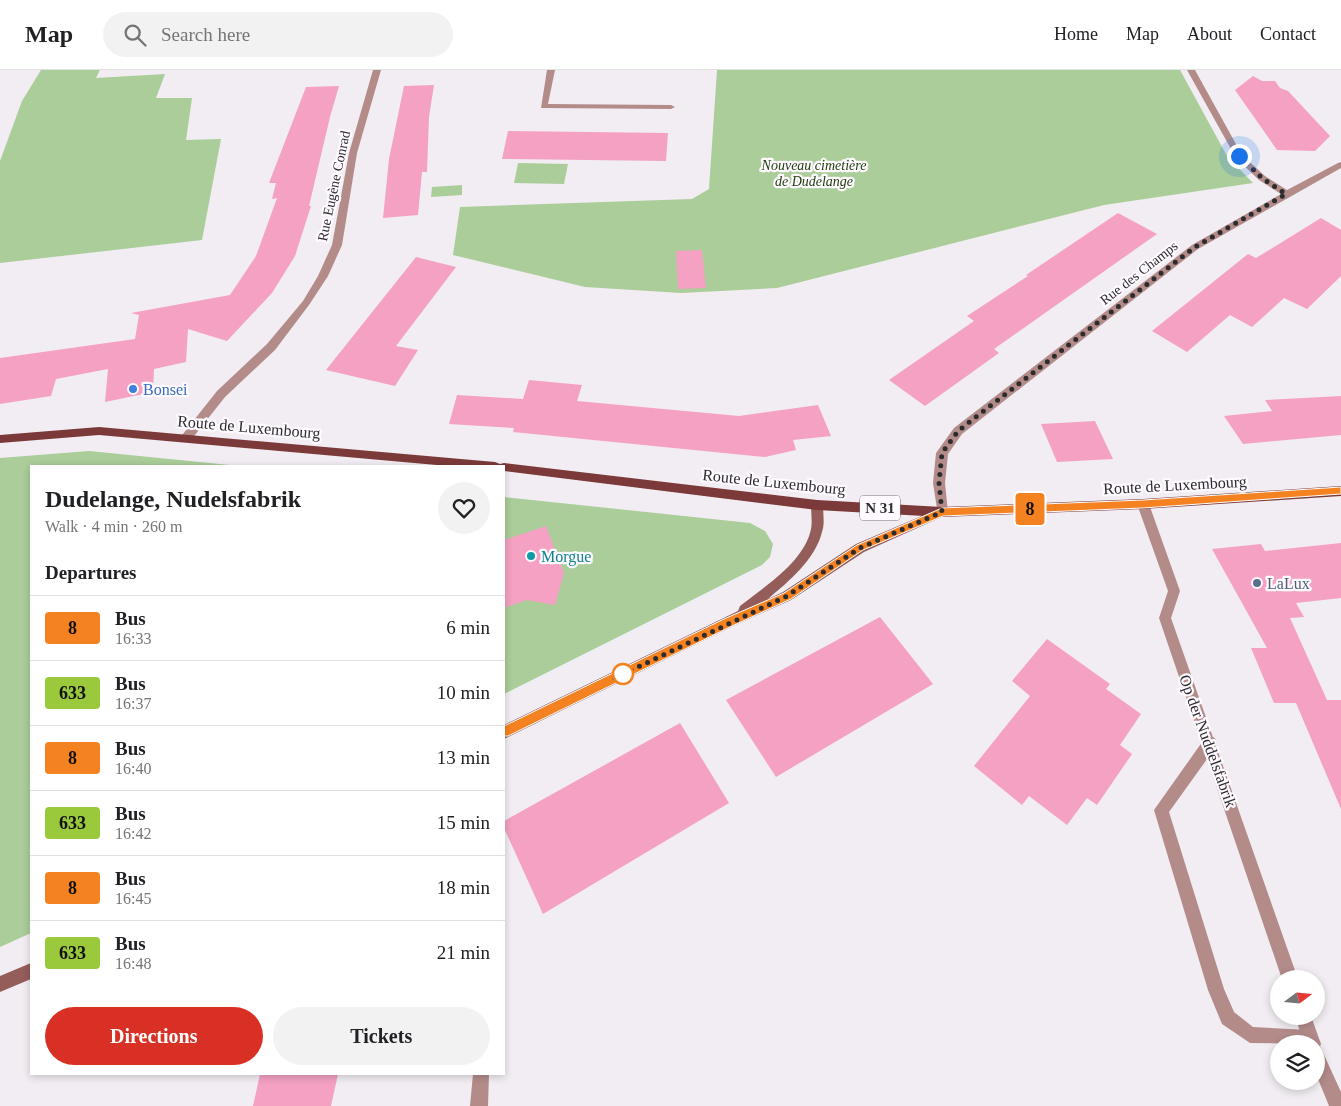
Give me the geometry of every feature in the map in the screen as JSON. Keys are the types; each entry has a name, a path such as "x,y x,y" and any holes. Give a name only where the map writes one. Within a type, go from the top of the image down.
{"main road":[{"name":"Route de Luxembourg","path":"0,439 99,431 187,437 484,465"},
{"name":"Route de Luxembourg","path":"505,467 817,505 942,512 1143,504 1341,491"},
{"path":"728,622 777,584 801,561 816,534 817,505"},
{"path":"505,732 728,622 787,596 860,548 942,512"},
{"path":"0,984 30,971"}],"street":[{"name":"Rue Eugène Conrad","path":"187,437 221,394 271,347 306,303 323,276 337,246 354,152 377,70"},
{"path":"551,70 544,106 670,107"},
{"path":"1191,70 1239,156 1262,178 1286,194"},
{"name":"Rue des Champs","path":"942,512 939,483 942,453 958,431 1195,247 1286,194 1341,165"},
{"name":"Op der Nuddelsfabrik","path":"1143,504 1174,591 1165,618 1210,743 1287,970"},
{"path":"1210,743 1161,810 1216,990 1228,1018 1250,1036 1270,1039"},
{"path":"1325,1074 1338,1106"},
{"path":"479,1106 481,1075"}],"green space":[{"path":"41,70 100,70 96,78 165,74 156,98 192,98 186,140 221,139 202,240 0,263 0,161 22,101"},
{"name":"Nouveau cimetière de Dudelange","path":"717,70 1180,70 1227,156 1253,183 1104,205 777,288 681,293 585,287 453,255 460,207 692,199 709,189"},
{"path":"518,163 568,164 564,184 514,183"},
{"path":"462,185 462,195 431,197 432,187"},
{"path":"89,451 230,465 30,465 30,933 0,947 0,458"},
{"path":"505,497 750,523 765,531 773,544 770,557 762,565 505,694"}],"building":[{"path":"1253,76 1262,81 1275,81 1280,88 1288,91 1330,136 1315,151 1277,150 1235,90"},
{"path":"434,85 429,117 427,172 422,172 418,215 383,218 389,159 404,86"},
{"path":"339,86 309,206 311,206 295,256 272,293 227,341 188,329 186,362 154,369 153,392 105,402 108,369 56,379 51,396 0,404 0,358 135,339 139,315 131,313 230,295 256,256 277,198 272,199 276,183 269,183 306,87"},
{"path":"508,131 668,133 666,161 502,159"},
{"path":"1118,213 1157,234 994,349 999,353 925,406 889,380 974,321 967,316"},
{"path":"1321,218 1341,230 1341,276 1307,309 1284,298 1252,327 1230,315 1187,352 1152,331 1248,254 1256,258"},
{"path":"702,250 706,288 678,289 676,251"},
{"path":"416,257 456,267 396,346 418,350 395,386 326,370"},
{"path":"529,380 582,385 577,401 739,416 818,405 831,436 793,440 796,450 765,457 513,432 514,428 449,424 457,395 523,399"},
{"path":"1341,396 1341,435 1243,444 1224,416 1272,411 1265,400"},
{"path":"1095,421 1113,459 1057,462 1041,424"},
{"name":"Morgue","path":"546,526 564,573 555,605 527,600 505,608 505,540"},
{"path":"1341,543 1341,598 1296,603 1304,617 1290,618 1327,700 1341,700 1341,809 1296,703 1274,703 1251,648 1267,648 1212,549 1261,544 1265,551"},
{"path":"880,617 933,684 776,777 726,700"},
{"path":"1047,639 1110,684 1106,689 1141,714 1120,745 1132,754 1097,805 1087,798 1067,825 1029,796 1022,805 974,766 1030,696 1012,681"},
{"path":"680,723 729,803 543,914 505,830 505,820"},
{"path":"260,1075 338,1075 331,1106 253,1106"}],"bus line":[{"name":"8","path":"505,732 728,622 787,596 860,548 942,512 1143,504 1341,491"}],"place":[{"name":"Bonsei","path":"133,389"},
{"name":"Morgue","path":"531,556"},
{"name":"LaLux","path":"1257,583"}],"route":[{"path":"623,674 615,678 728,622 787,596 860,548 942,512 939,483 942,453 958,431 1195,247 1286,194 1262,178 1239,156"}]}
